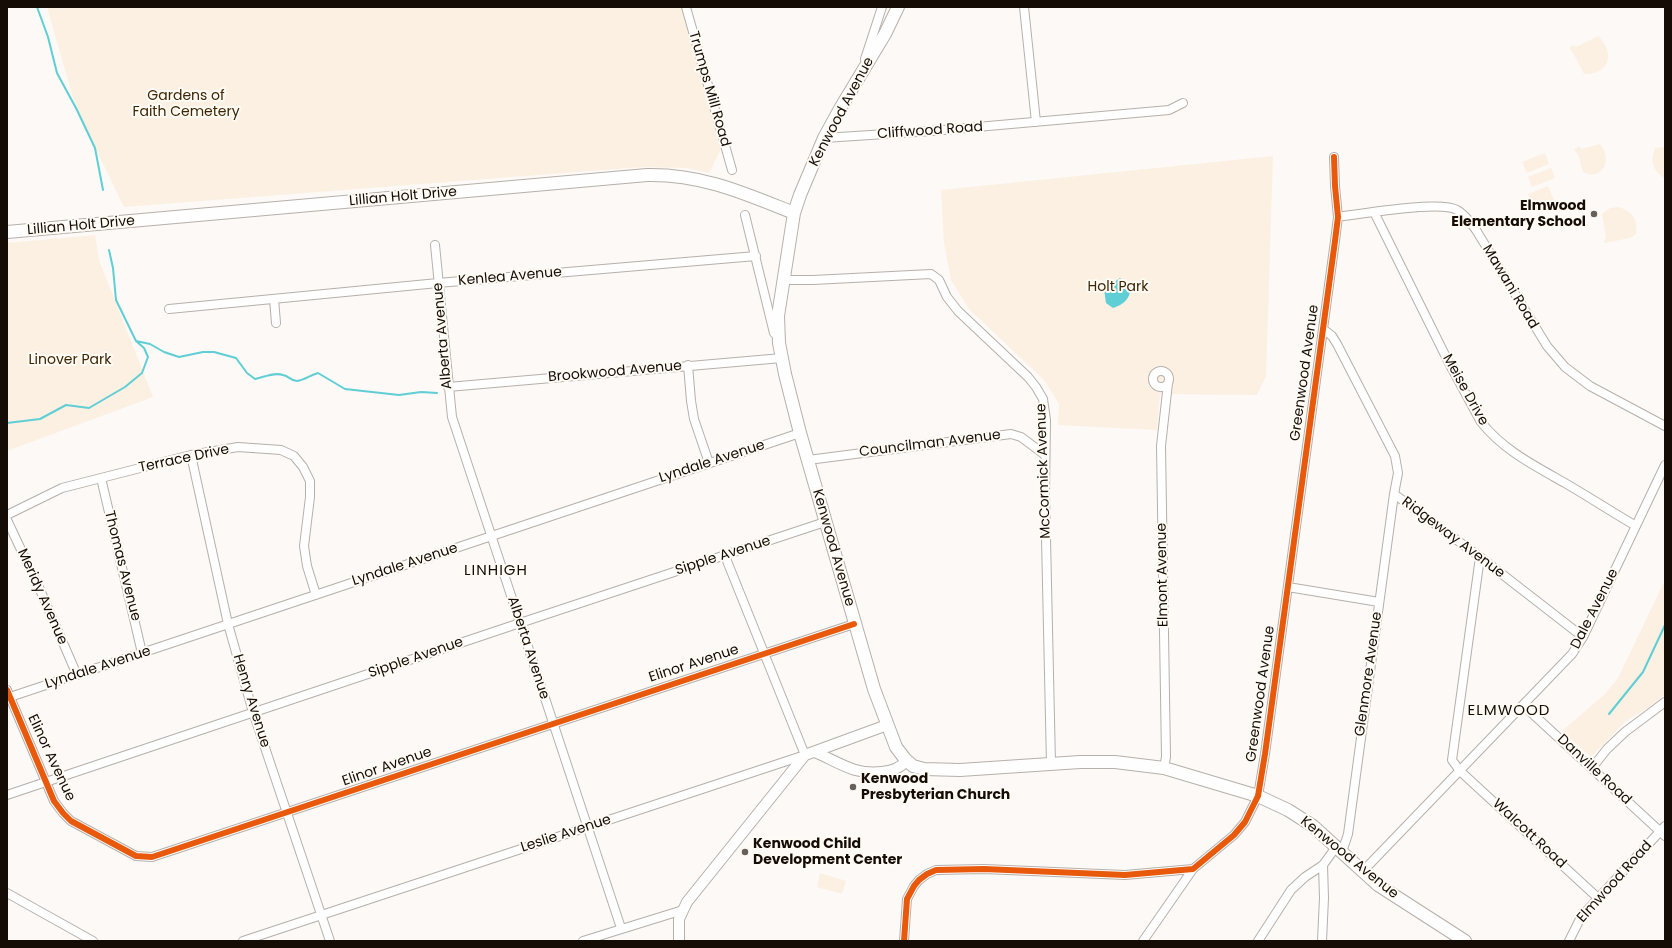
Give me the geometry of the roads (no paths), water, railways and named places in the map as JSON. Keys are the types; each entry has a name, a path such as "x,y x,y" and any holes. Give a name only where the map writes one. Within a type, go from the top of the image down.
{"main road":[{"name":"Kenwood Avenue","path":"898,7 885,34 855,82 824,138 804,183 794,213 778,316 779,343 800,433 854,624 874,689 896,747 907,761 918,768 944,770 990,769 1094,761 1115,762 1164,768 1258,796 1283,807 1306,821 1378,885 1465,941"},
{"name":"Lillian Holt Drive","path":"7,232 647,174 682,176 705,180 731,188 794,213"}],"street":[{"name":"Trumps Mill Road","path":"686,7 732,170"},
{"path":"855,82 865,59 882,7"},
{"path":"1024,7 1036,122"},
{"name":"Cliffwood Road","path":"824,138 1170,110 1183,103"},
{"name":"Greenwood Avenue","path":"1143,941 1193,869 1239,830 1249,815 1258,796 1338,217 1334,157"},
{"name":"Mawani Road","path":"1338,217 1374,212 1434,207 1448,207 1459,211 1469,220 1476,230 1543,341 1565,367 1585,383 1665,426"},
{"name":"Meise Drive","path":"1374,212 1449,363 1481,422 1487,430 1505,447 1531,464 1636,526"},
{"path":"745,215 774,333 779,343"},
{"name":"Alberta Avenue","path":"435,245 452,417 490,537 621,928"},
{"name":"Kenlea Avenue","path":"169,309 438,283 756,256"},
{"name":"McCormick Avenue","path":"783,280 813,280 931,274 939,280 948,297 958,311 1028,377 1041,393 1046,420 1045,493 1051,764"},
{"path":"274,299 276,322"},
{"name":"Ridgeway Avenue","path":"1323,329 1332,336 1337,344 1396,456 1398,473 1394,494 1480,557 1583,637"},
{"name":"Brookwood Avenue","path":"448,387 782,358"},
{"path":"688,366 690,401 694,419 709,463"},
{"name":"Elmont Avenue","path":"1164,768 1166,757 1166,692 1161,446 1168,383"},
{"name":"Lyndale Avenue","path":"8,694 77,675 800,433"},
{"name":"Councilman Avenue","path":"808,460 1011,434 1021,437 1046,455"},
{"name":"Terrace Drive","path":"7,515 62,488 191,455 230,448 256,447 281,450 294,456 308,474 310,481 305,550 316,595"},
{"name":"Henry Avenue","path":"191,455 228,624 253,712 330,941"},
{"name":"Dale Avenue","path":"1363,871 1572,654 1583,637 1665,466"},
{"name":"Thomas Avenue","path":"101,478 142,653"},
{"name":"Glenmore Avenue","path":"1339,849 1348,834 1394,494"},
{"name":"Meridy Avenue","path":"7,520 41,592 77,675"},
{"name":"Sipple Avenue","path":"7,796 253,712 825,522"},
{"path":"679,941 678,924 683,910 697,889 805,755 725,556"},
{"path":"1460,771 1453,762 1452,754 1480,557"},
{"path":"1288,587 1379,602"},
{"name":"Elinor Avenue","path":"8,694 54,801 63,813 71,821 136,856 152,857 162,855 553,723 854,624"},
{"path":"1592,768 1607,749 1625,732 1665,702"},
{"name":"Danville Road","path":"1523,705 1663,831"},
{"name":"Leslie Avenue","path":"243,941 815,752 887,725"},
{"path":"815,752 847,767 870,773 897,769 907,761"},
{"name":"Walcott Road","path":"1460,771 1598,898"},
{"name":"Elmwood Road","path":"1569,941 1577,923 1598,898 1663,831"},
{"path":"1258,941 1291,890 1305,876 1323,864 1339,849"},
{"path":"1322,941 1324,898 1323,864"},
{"path":"904,941 907,899 919,880 936,870 984,869 1124,875 1193,869"},
{"path":"7,893 93,941"},
{"path":"583,941 683,910"}],"water":[{"path":"1120,278 1131,288 1129,296 1125,301 1113,308 1106,303 1104,289"}],"waterway":[{"path":"37,7 48,37 57,73 95,148 103,190"},
{"path":"7,423 40,419 66,405 89,408 125,387 142,373 148,357 144,348 136,341 116,300 113,268 109,250"},
{"path":"136,341 150,344 164,352 179,357 203,352 214,352 236,358 247,373 255,379 273,374 280,374 297,381 303,380 318,373 345,389 399,395 421,392 437,393"},
{"path":"1609,714 1643,672 1665,625"}],"place":[{"name":"Elmwood Elementary School","path":"1594,214"},
{"name":"Kenwood Presbyterian Church","path":"853,787"},
{"name":"Kenwood Child Development Center","path":"745,852"}],"district":[{"name":"LINHIGH","path":"496,571"},
{"name":"ELMWOOD","path":"1509,711"}],"park label":[{"name":"Gardens of Faith Cemetery","path":"186,104"},
{"name":"Holt Park","path":"1118,287"},
{"name":"Linover Park","path":"70,360"}]}
